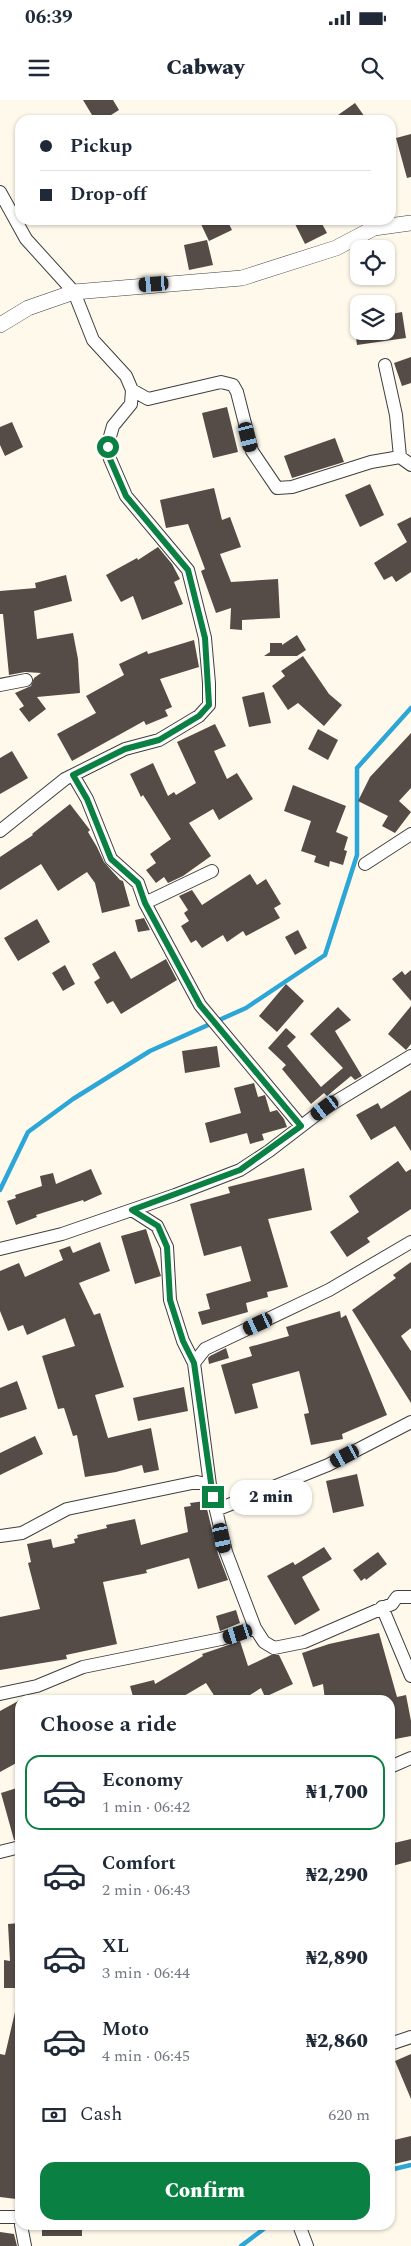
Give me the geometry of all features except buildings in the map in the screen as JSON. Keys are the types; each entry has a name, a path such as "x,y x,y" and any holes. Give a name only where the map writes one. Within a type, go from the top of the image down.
{"street":[{"path":"0,192 15,219"},
{"path":"0,326 28,308 74,292 242,278 336,248 374,228 411,223"},
{"path":"0,831 73,775 125,749 159,740 199,716 209,705 205,638 188,570 126,496 110,459 108,447 113,426 131,404 132,390 126,376 93,340 74,292 26,239 18,225"},
{"path":"385,365 396,415 400,457"},
{"path":"132,390 148,399 221,382 233,386 237,392 252,452 277,488 292,487 371,462 400,457 411,465"},
{"path":"0,685 26,680"},
{"path":"73,775 87,799 111,859 138,883 145,903 200,1005 301,1126"},
{"path":"365,864 411,834"},
{"path":"145,903 212,871"},
{"path":"0,1249 62,1234 240,1170 325,1108 411,1056"},
{"path":"132,1210 158,1226 167,1247 170,1300 183,1341 194,1363 210,1485 226,1552 255,1628 264,1642 274,1648 304,1642 392,1604 397,1597 411,1597"},
{"path":"194,1363 205,1349 329,1290 411,1242"},
{"path":"216,1510 328,1465 411,1422"},
{"path":"0,1536 22,1533 67,1509 197,1482 210,1485"},
{"path":"382,1607 411,1676"},
{"path":"0,1694 37,1686 83,1667 221,1639 255,1628"},
{"path":"395,1765 411,1758"},
{"path":"0,1849 15,1848"},
{"path":"395,2042 411,2037"},
{"path":"0,2218 15,2217"},
{"path":"22,2230 25,2246"},
{"path":"300,2230 307,2246"}],"waterway":[{"path":"0,1190 28,1132 73,1099 150,1051 246,1008 325,955 357,855 357,768 411,708"},
{"path":"395,2169 411,2165"},
{"path":"241,2246 262,2230"}],"route":[{"path":"108,447 110,459 126,496 188,570 205,638 209,705 199,716 159,740 125,749 73,775 87,799 111,859 138,883 145,903 200,1005 301,1126 269,1151 240,1170 132,1210 158,1226 167,1247 170,1300 183,1341 194,1363 213,1497"}]}
